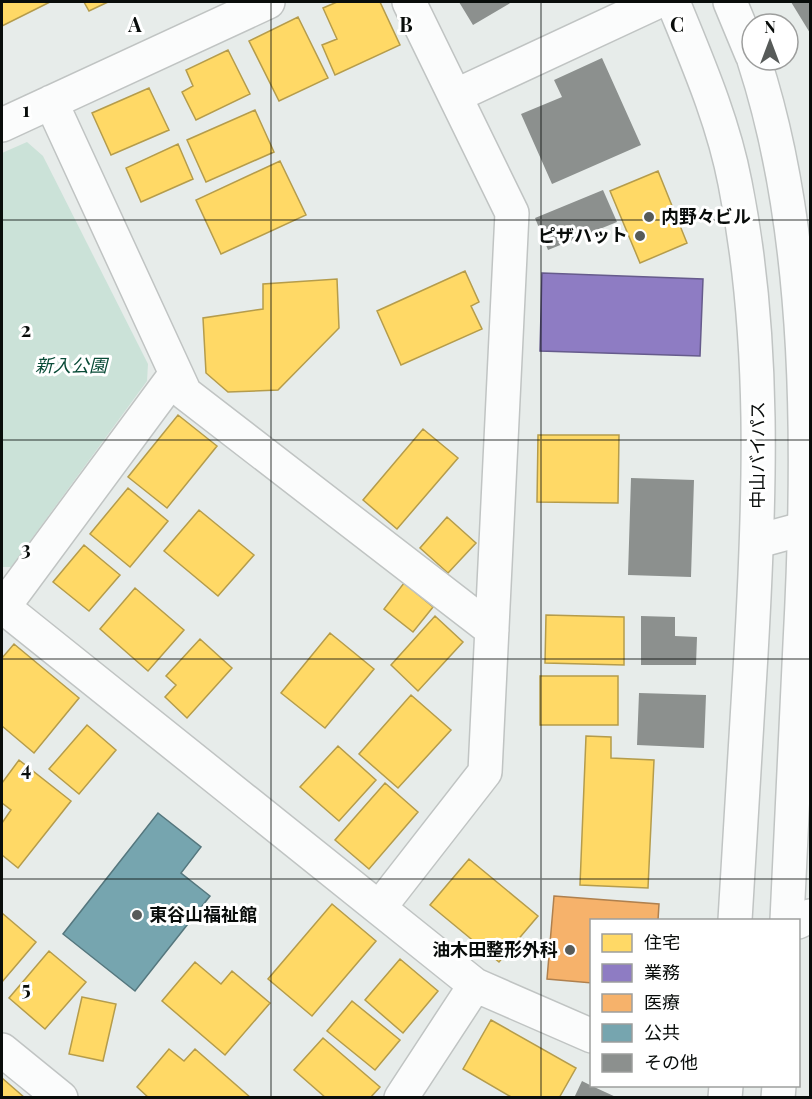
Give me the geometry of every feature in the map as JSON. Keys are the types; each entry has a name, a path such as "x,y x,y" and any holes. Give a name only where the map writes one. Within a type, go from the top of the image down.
{"street":[{"path":"2,125 268,2"},
{"path":"379,909 485,772 512,213 409,2"},
{"path":"455,96 657,2"},
{"name":"中山バイパス","path":"673,2 714,104 735,181 751,277 758,373 758,541 735,919"},
{"path":"730,2 740,27"},
{"path":"759,72 788,176 801,268 808,379 808,528 791,803 787,919"},
{"path":"51,102 184,393 492,630"},
{"path":"175,375 2,608 475,985 590,1036"},
{"path":"758,541 808,528"},
{"path":"401,1098 475,985"},
{"path":"2,1050 61,1098"}],"green space":[{"name":"新入公園","path":"27,142 43,156 148,364 147,381 11,567 2,567 2,153"}],"building: 住宅":[{"path":"2,2 50,2 2,26"},
{"path":"84,2 108,2 89,11"},
{"path":"337,2 380,2 400,45 335,75 322,45 337,39 323,8"},
{"path":"298,17 328,78 279,101 249,41"},
{"path":"228,50 250,94 196,120 182,92 193,86 186,70"},
{"path":"149,88 169,130 111,155 92,113"},
{"path":"255,110 274,152 206,182 187,140"},
{"path":"178,144 193,179 141,202 126,168"},
{"path":"280,161 306,215 221,254 196,200"},
{"name":"内野々ビル","path":"658,171 687,243 640,263 610,191"},
{"path":"465,271 479,302 471,306 482,329 401,365 377,311"},
{"path":"337,279 339,328 278,390 228,392 206,373 203,318 263,309 263,284"},
{"path":"178,415 217,446 167,508 128,477"},
{"path":"423,429 458,458 397,529 363,500"},
{"path":"538,435 619,435 618,503 537,502"},
{"path":"128,488 168,521 130,567 90,534"},
{"path":"199,510 254,555 218,596 164,551"},
{"path":"447,517 476,543 448,573 420,548"},
{"path":"84,545 120,575 89,611 53,582"},
{"path":"404,583 433,607 413,632 384,609"},
{"path":"135,588 184,630 148,671 100,629"},
{"path":"546,615 624,617 624,665 545,663"},
{"path":"435,616 463,642 418,691 391,665"},
{"path":"330,633 374,669 325,728 281,693"},
{"path":"200,639 232,668 187,718 165,697 176,685 166,676"},
{"path":"14,644 79,698 34,753 2,726 2,658"},
{"path":"540,676 618,676 618,725 540,725"},
{"path":"411,695 451,730 398,788 359,754"},
{"path":"87,725 116,750 79,794 49,769"},
{"path":"586,736 611,737 611,758 654,760 648,888 580,885"},
{"path":"338,746 376,780 339,821 300,787"},
{"path":"19,760 71,801 18,868 2,855 2,823 11,810 2,803 2,783"},
{"path":"385,783 418,812 369,869 335,840"},
{"path":"469,859 538,916 499,962 430,905"},
{"path":"332,904 376,941 312,1016 268,979"},
{"path":"2,913 36,942 2,982"},
{"path":"49,951 86,982 45,1029 9,998"},
{"path":"400,959 438,991 403,1033 365,1000"},
{"path":"195,962 221,984 232,971 270,1003 225,1055 162,1001"},
{"path":"82,997 116,1004 103,1061 69,1054"},
{"path":"352,1001 400,1040 375,1070 327,1031"},
{"path":"491,1020 576,1068 559,1098 513,1098 463,1069"},
{"path":"323,1038 380,1087 370,1098 326,1098 294,1070"},
{"path":"169,1049 184,1061 195,1049 251,1098 149,1098 137,1087"},
{"path":"2,1078 25,1098 2,1098"}],"building: 業務":[{"path":"542,273 703,279 700,356 540,351"}],"building: 医療":[{"name":"油木田整形外科","path":"554,896 659,904 658,919 590,919 590,983 547,979"}],"building: 公共":[{"name":"東谷山福祉館","path":"158,813 201,847 181,873 210,896 135,991 63,934"}],"building: その他":[{"path":"459,2 512,2 473,25"},
{"path":"791,2 810,2 810,33 800,17 800,12 797,12"},
{"path":"602,58 641,145 552,184 521,114 562,97 554,80"},
{"path":"603,190 617,222 548,250 535,218"},
{"path":"631,478 694,480 691,577 628,575"},
{"path":"641,616 675,617 675,636 697,637 696,665 641,665"},
{"path":"639,693 706,695 704,748 637,745"},
{"path":"582,1081 590,1087 618,1098 574,1098"}],"place":[{"name":"内野々ビル","path":"649,217"},
{"name":"ピザハット","path":"640,236"},
{"name":"東谷山福祉館","path":"137,915"},
{"name":"油木田整形外科","path":"570,950"}]}
